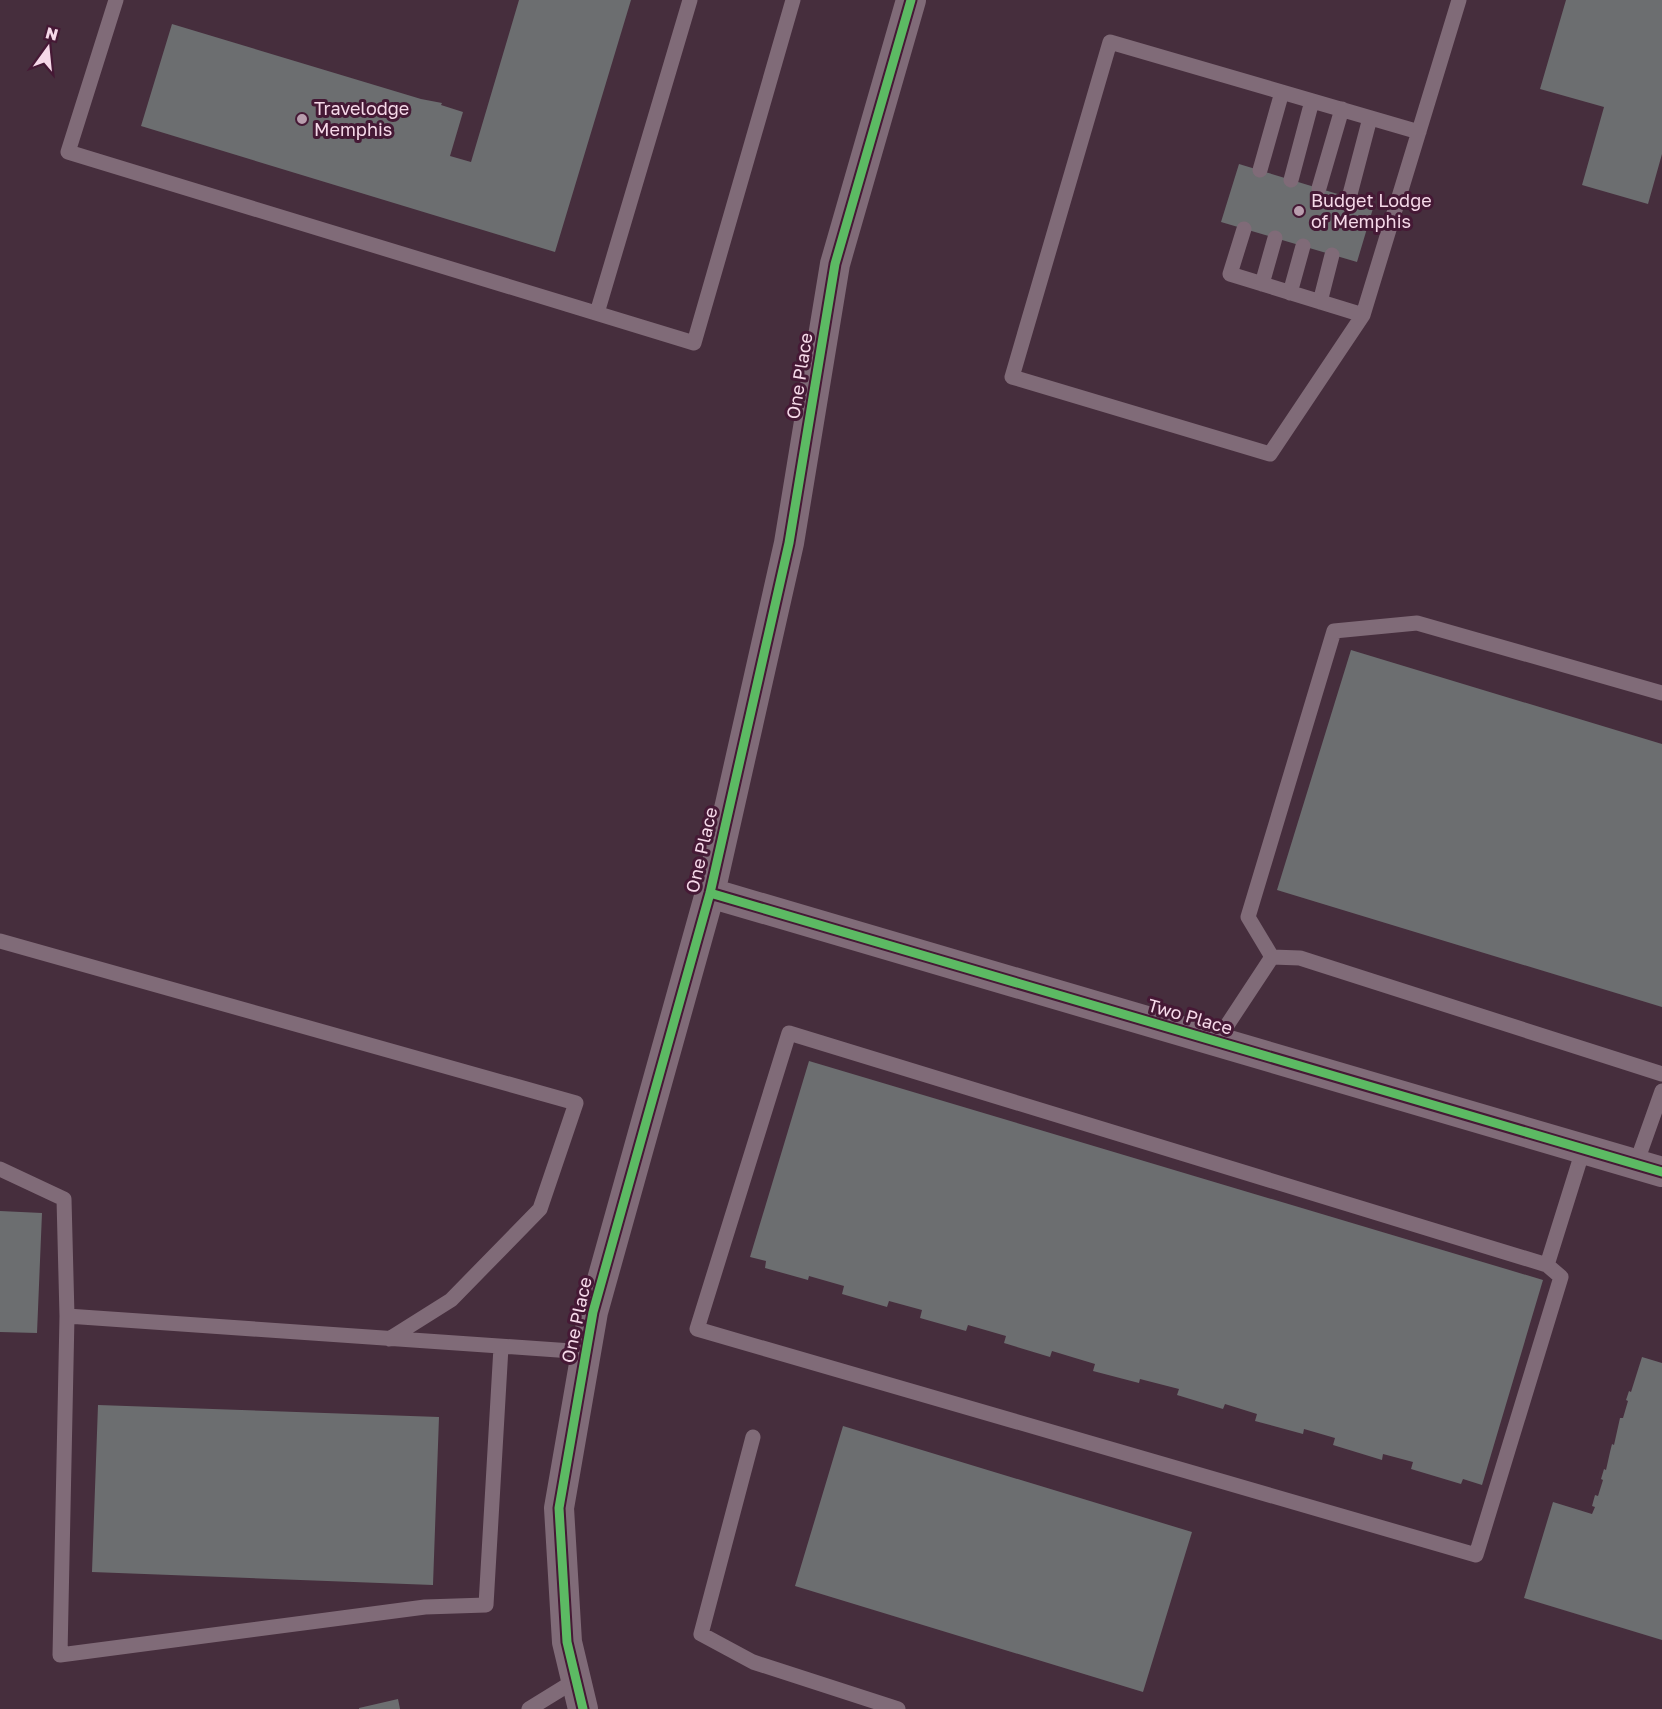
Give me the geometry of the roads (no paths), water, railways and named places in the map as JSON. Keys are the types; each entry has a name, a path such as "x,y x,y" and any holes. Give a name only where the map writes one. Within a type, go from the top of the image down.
{"street":[{"name":"One Place","path":"583,1709 567,1642 559,1508 593,1312 710,893 789,543 835,264 911,0"},
{"name":"Two Place","path":"710,893 1649,1168"}],"lane":[{"path":"116,0 68,152 694,343 794,0"},
{"path":"597,313 690,0"},
{"path":"1419,132 1110,42 1012,377 1270,454 1363,315 1419,132 1459,0"},
{"path":"1260,170 1282,92"},
{"path":"1291,180 1312,101"},
{"path":"1319,189 1342,109"},
{"path":"1349,198 1370,118"},
{"path":"1244,229 1230,274 1363,315"},
{"path":"1262,284 1275,238"},
{"path":"1290,293 1303,246"},
{"path":"1320,302 1332,255"},
{"path":"1272,957 1248,917 1334,631 1417,623 1662,693"},
{"path":"0,941 576,1103 540,1209 450,1300 389,1339"},
{"path":"1216,1042 1272,957"},
{"path":"1272,957 1300,957 1662,1074"},
{"path":"789,1033 1547,1265 1561,1276 1476,1555 697,1329 789,1033"},
{"path":"1649,1168 1662,1091"},
{"path":"1547,1265 1583,1150"},
{"path":"0,1169 64,1199 67,1316 60,1655 425,1607 486,1605 501,1347"},
{"path":"67,1316 586,1352"},
{"path":"753,1437 701,1634 753,1662 898,1709"},
{"path":"529,1709 576,1680"}],"place":[{"name":"Travelodge Memphis","path":"302,119"},
{"name":"Budget Lodge of Memphis","path":"1299,211"}]}
